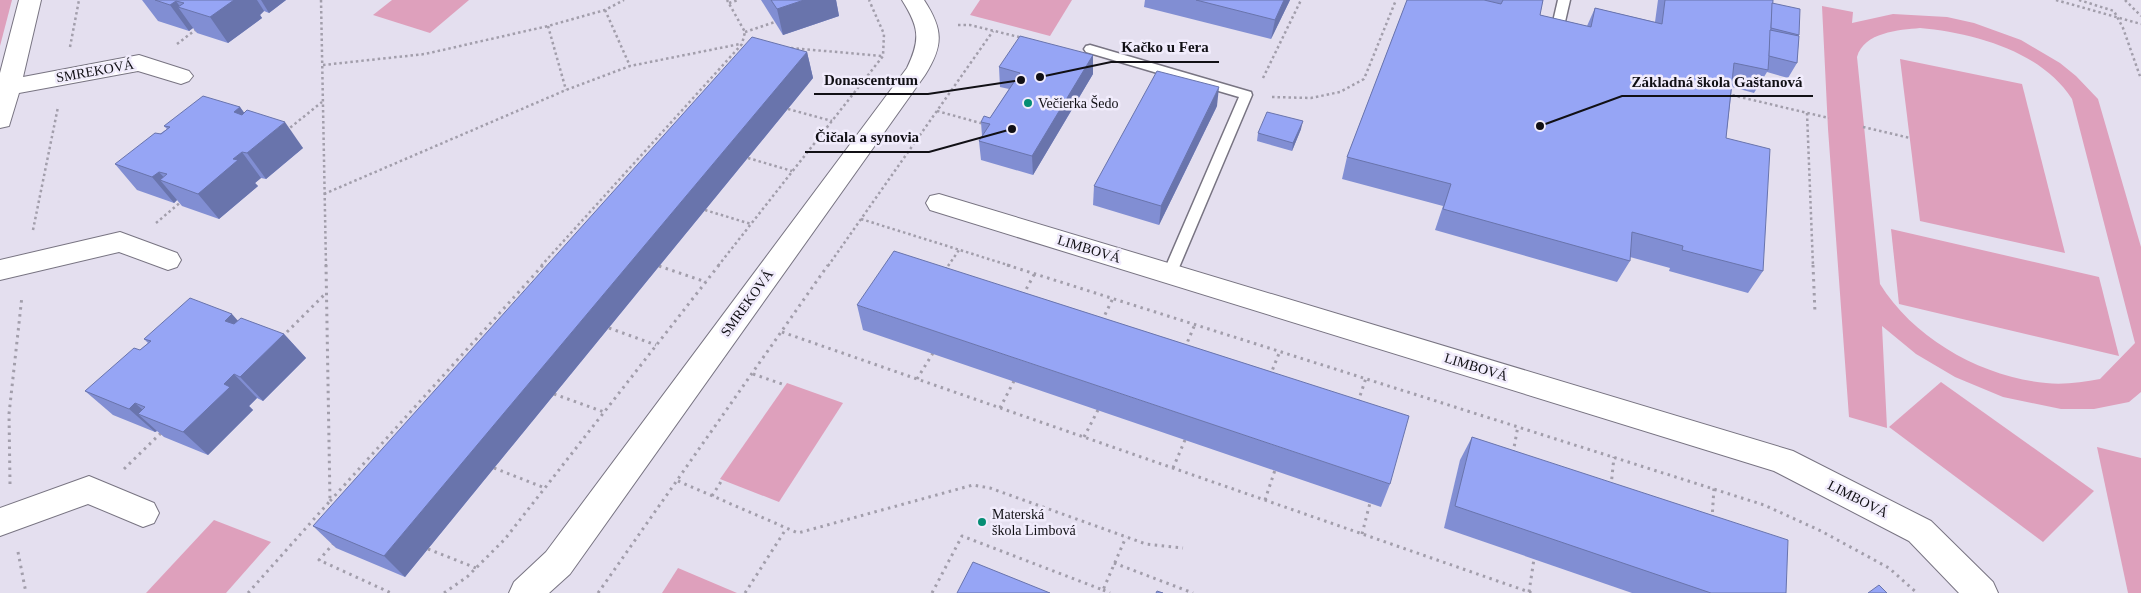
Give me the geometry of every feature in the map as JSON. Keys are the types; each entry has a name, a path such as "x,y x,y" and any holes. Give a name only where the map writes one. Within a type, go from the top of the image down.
{"street":[{"path":"0,120 30,0"},
{"path":"913,0 928,27"},
{"name":"SMREKOVÁ","path":"526,593 558,563 917,70 929,48 928,27"},
{"name":"SMREKOVÁ","path":"8,87 138,63 181,76"},
{"name":"LIMBOVÁ","path":"939,203 1782,460 1920,531 1981,593"},
{"path":"0,270 120,242 168,260"},
{"path":"0,522 89,490 143,512"}],"lane":[{"path":"1558,26 1564,0"},
{"path":"1090,49 1246,95 1170,273"}],"path":[{"path":"321,0 330,501"},
{"path":"323,65 425,54 548,26 605,10 624,0"},
{"path":"248,593 742,44 745,32 727,1 738,0"},
{"path":"444,593 476,568 505,539 883,56 886,43 884,31 869,0"},
{"path":"1246,95 1254,97 1301,0"},
{"path":"1276,97 1311,98 1340,92 1364,78 1396,0"},
{"path":"2056,0 2141,24"},
{"path":"2079,0 2114,11 2141,79"},
{"path":"2126,0 2141,16"},
{"path":"605,10 630,66"},
{"path":"745,32 775,22"},
{"path":"928,27 970,25 1026,39"},
{"path":"548,26 566,90"},
{"path":"598,593 993,30"},
{"path":"324,194 566,90 630,66 742,44 751,45"},
{"path":"789,48 883,56"},
{"path":"1721,92 1829,118"},
{"path":"696,95 705,97"},
{"path":"282,134 322,101"},
{"path":"788,109 832,121"},
{"path":"936,111 989,126"},
{"path":"1807,113 1815,313"},
{"path":"1864,127 1910,138"},
{"path":"654,142 663,144"},
{"path":"748,158 792,171"},
{"path":"608,192 616,194"},
{"path":"705,210 751,224"},
{"path":"861,219 1764,505 1821,531 1888,568 1917,593"},
{"path":"559,247 566,249"},
{"path":"945,272 959,250"},
{"path":"659,266 706,282"},
{"path":"1022,297 1035,273"},
{"path":"280,340 325,294"},
{"path":"1101,323 1113,298"},
{"path":"505,308 512,310"},
{"path":"1184,350 1195,324"},
{"path":"609,328 656,345"},
{"path":"782,332 1530,592 1534,559"},
{"path":"1270,377 1280,351"},
{"path":"917,379 933,353"},
{"path":"446,373 454,376"},
{"path":"753,374 785,385"},
{"path":"1357,406 1366,378"},
{"path":"1000,408 1014,381"},
{"path":"554,394 604,412"},
{"path":"1084,437 1098,410"},
{"path":"1512,459 1518,426"},
{"path":"98,493 166,429"},
{"path":"1173,468 1185,440"},
{"path":"383,443 391,446"},
{"path":"1610,491 1614,457"},
{"path":"494,468 545,488"},
{"path":"1265,500 1275,470"},
{"path":"712,496 722,480"},
{"path":"678,481 798,533 973,485 990,488 1146,544 1183,548"},
{"path":"1712,524 1714,488"},
{"path":"1362,534 1370,503"},
{"path":"312,521 319,524"},
{"path":"745,593 786,529"},
{"path":"932,593 962,536 1110,593"},
{"path":"1103,590 1126,537"},
{"path":"336,541 319,560 391,593"},
{"path":"428,549 476,568"},
{"path":"1114,563 1193,593"}],"shaded area":[{"path":"0,0 12,0 0,46"},
{"path":"392,0 469,0 430,33 373,15"},
{"path":"980,0 1072,0 1050,36 970,15"},
{"path":"1822,6 1853,12 1852,23 1893,14 1947,17 1974,23 2021,40 2060,63 2076,76 2098,99 2141,247 2141,392 2129,402 2094,409 2061,409 2003,397 1955,377 1916,354 1882,326 1887,428 1849,417 1828,129","holes":["1920,28 1984,40 2005,47 2025,57 2043,68 2059,82 2072,99 2135,343 2100,379 2053,384 1998,373 1974,364 1952,352 1911,322 1894,304 1880,284 1857,57 1867,42 1883,34"]},
{"path":"1900,59 2022,84 2065,253 1920,221"},
{"path":"1891,229 2099,277 2119,356 1899,304"},
{"path":"1941,382 2094,491 2043,542 1889,427"},
{"path":"787,383 843,403 779,502 720,479"},
{"path":"2097,447 2141,458 2141,593 2128,593"},
{"path":"214,520 271,542 226,593 146,593"},
{"path":"678,568 737,593 662,593"}],"building":[{"path":"155,0 234,0 210,17 178,7 184,3 176,1 170,5"},
{"path":"771,0 804,0 777,9"},
{"path":"1196,0 1284,0 1275,20"},
{"path":"1407,0 1484,0 1501,4 1503,0 1543,0 1540,15 1591,27 1595,8 1662,24 1665,0 1773,0 1768,70 1734,63 1726,138 1770,149 1763,271 1682,250 1683,246 1632,232 1630,261 1443,209 1451,184 1347,157"},
{"path":"1772,3 1800,9 1799,35 1771,28"},
{"path":"1770,30 1799,36 1797,63 1769,56"},
{"path":"1020,36 1093,55 1032,156 979,141 990,124 981,122 984,116 990,118 1020,73 999,67"},
{"path":"752,37 807,52 384,556 313,526"},
{"path":"1157,71 1219,87 1161,206 1094,186"},
{"path":"203,96 240,107 234,112 242,115 247,110 285,122 247,153 242,152 233,159 238,160 198,194 160,180 167,174 159,172 152,177 115,164 155,133 161,134 170,127 164,126"},
{"path":"1267,112 1303,121 1293,143 1258,133"},
{"path":"894,251 1409,416 1390,484 857,305"},
{"path":"190,298 232,314 225,321 234,324 241,318 284,334 240,377 234,374 224,384 230,387 183,432 138,414 145,407 135,403 129,409 85,391 134,348 140,350 151,341 144,339"},
{"path":"1472,437 1788,540 1786,593 1711,593 1455,506"},
{"path":"973,562 1050,593 957,593"},
{"path":"1879,585 1887,593 1868,593"}],"place":[{"name":"Kačko u Fera","path":"1040,77"},
{"name":"Donascentrum","path":"1021,80"},
{"name":"Večierka Šedo","path":"1028,103"},
{"name":"Základná škola Gaštanová","path":"1540,126"},
{"name":"Čičala a synovia","path":"1012,129"},
{"name":"Materská škola Limbová","path":"982,522"}]}
